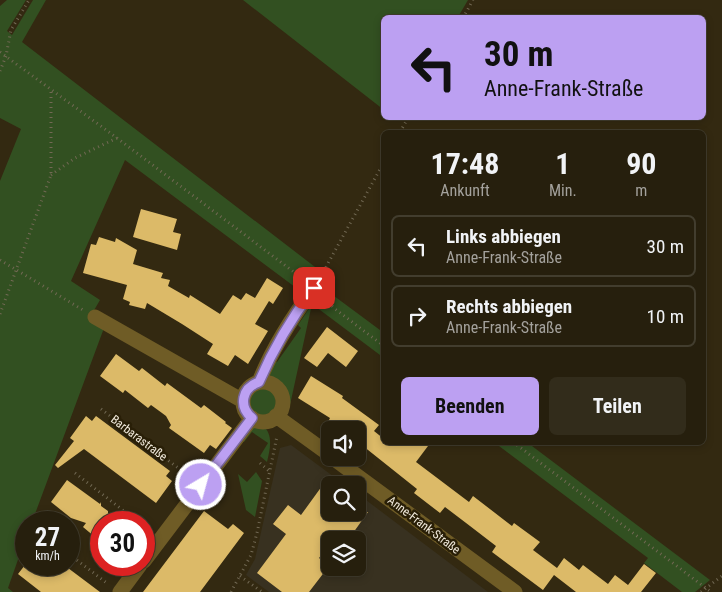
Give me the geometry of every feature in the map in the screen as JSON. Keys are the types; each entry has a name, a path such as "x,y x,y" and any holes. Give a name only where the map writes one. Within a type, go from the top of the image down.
{"street":[{"path":"259,382 288,328 314,288"},
{"path":"94,317 243,401"},
{"path":"259,382 271,384 280,392 282,405 279,418 264,421 252,418 245,411 243,401 248,389 253,384 259,382"},
{"path":"155,546 252,418"},
{"name":"Anne-Frank-Straße","path":"279,418 321,448"},
{"name":"Anne-Frank-Straße","path":"345,466 515,592"},
{"path":"115,589 129,576"}],"path":[{"path":"0,71 6,56 11,30 29,0"},
{"path":"465,15 473,0"},
{"path":"0,52 117,138 314,288 335,309 381,344"},
{"path":"0,314 51,175 51,90"},
{"path":"51,175 75,158 117,138"},
{"path":"314,288 381,167"},
{"path":"0,260 94,317"},
{"name":"Barbarastraße","path":"101,409 201,485"},
{"path":"231,592 251,555 279,418"},
{"path":"517,445 711,592"},
{"path":"260,463 269,471"},
{"path":"75,473 124,511"},
{"path":"80,562 115,589"},
{"path":"240,576 262,592"},
{"path":"701,592 722,576"}],"shaded area":[{"path":"291,445 333,476 321,476 321,521 366,521 366,500 488,592 269,592 246,575 255,559 280,448"}],"green space":[{"path":"7,0 26,0 7,31 12,35 33,0 46,0 22,42 319,270 322,287 381,331 381,356 312,304 303,293 125,160 71,281 100,300 89,319 104,328 36,511 15,511 15,568 8,588 13,592 0,592 0,181 21,129 0,118 0,6"},
{"path":"243,0 468,0 459,15 381,15 381,108"},
{"path":"312,304 290,405 281,384 272,379 268,371 273,361 277,362 301,328 298,325"},
{"path":"263,389 272,393 276,402 272,411 263,415 254,411 250,402 254,393"},
{"path":"262,425 270,437 267,462 260,456 268,443 252,432 244,442 240,439 248,429"},
{"path":"498,445 531,445 710,580 695,592 682,592 644,563 648,558"},
{"path":"256,472 262,481 255,517 246,510 238,474 247,482"}],"building":[{"path":"141,209 177,219 173,232 181,234 177,250 133,237"},
{"path":"99,237 115,242 116,238 137,250 133,264 163,273 161,278 170,280 168,286 189,298 190,295 220,314 233,295 241,300 246,293 255,298 267,278 283,288 273,304 269,301 255,324 268,331 248,364 235,355 228,366 207,354 213,344 182,324 147,303 145,309 129,305 130,302 123,299 127,285 83,273 91,244 96,245"},
{"path":"327,327 358,351 346,367 328,353 317,367 304,358"},
{"path":"116,354 139,371 142,368 165,386 167,383 201,408 204,405 226,422 232,428 216,449 210,445 204,453 169,428 171,425 162,413 151,405 148,408 125,390 123,393 100,376"},
{"path":"311,376 343,396 342,398 379,425 374,431 381,437 381,445 429,445 416,462 469,502 473,496 512,526 514,523 540,542 533,550 557,568 564,558 579,570 583,565 608,584 615,575 628,585 644,564 656,573 641,592 576,592 554,575 543,590 492,552 496,546 445,507 440,513 414,493 417,489 366,448 366,421 330,421 330,418 298,398"},
{"path":"86,416 92,421 96,416 170,471 166,476 172,481 156,503 84,449 58,468 55,465 74,441 70,438"},
{"path":"67,480 100,504 101,502 101,506 108,511 90,511 90,533 83,527 86,523 80,521 80,511 62,511 51,502"},
{"path":"321,487 321,521 362,521 354,531 321,531 321,555 319,558 321,560 321,576 309,592 282,592 257,573 286,534 273,524 288,505 301,515"},
{"path":"204,511 228,529 233,524 244,533 200,592 143,592"},
{"path":"21,576 79,576 100,592 41,592"}],"route":[{"path":"201,485 252,418 243,406 244,394 253,384 259,382 265,368 302,304 314,288"}]}
